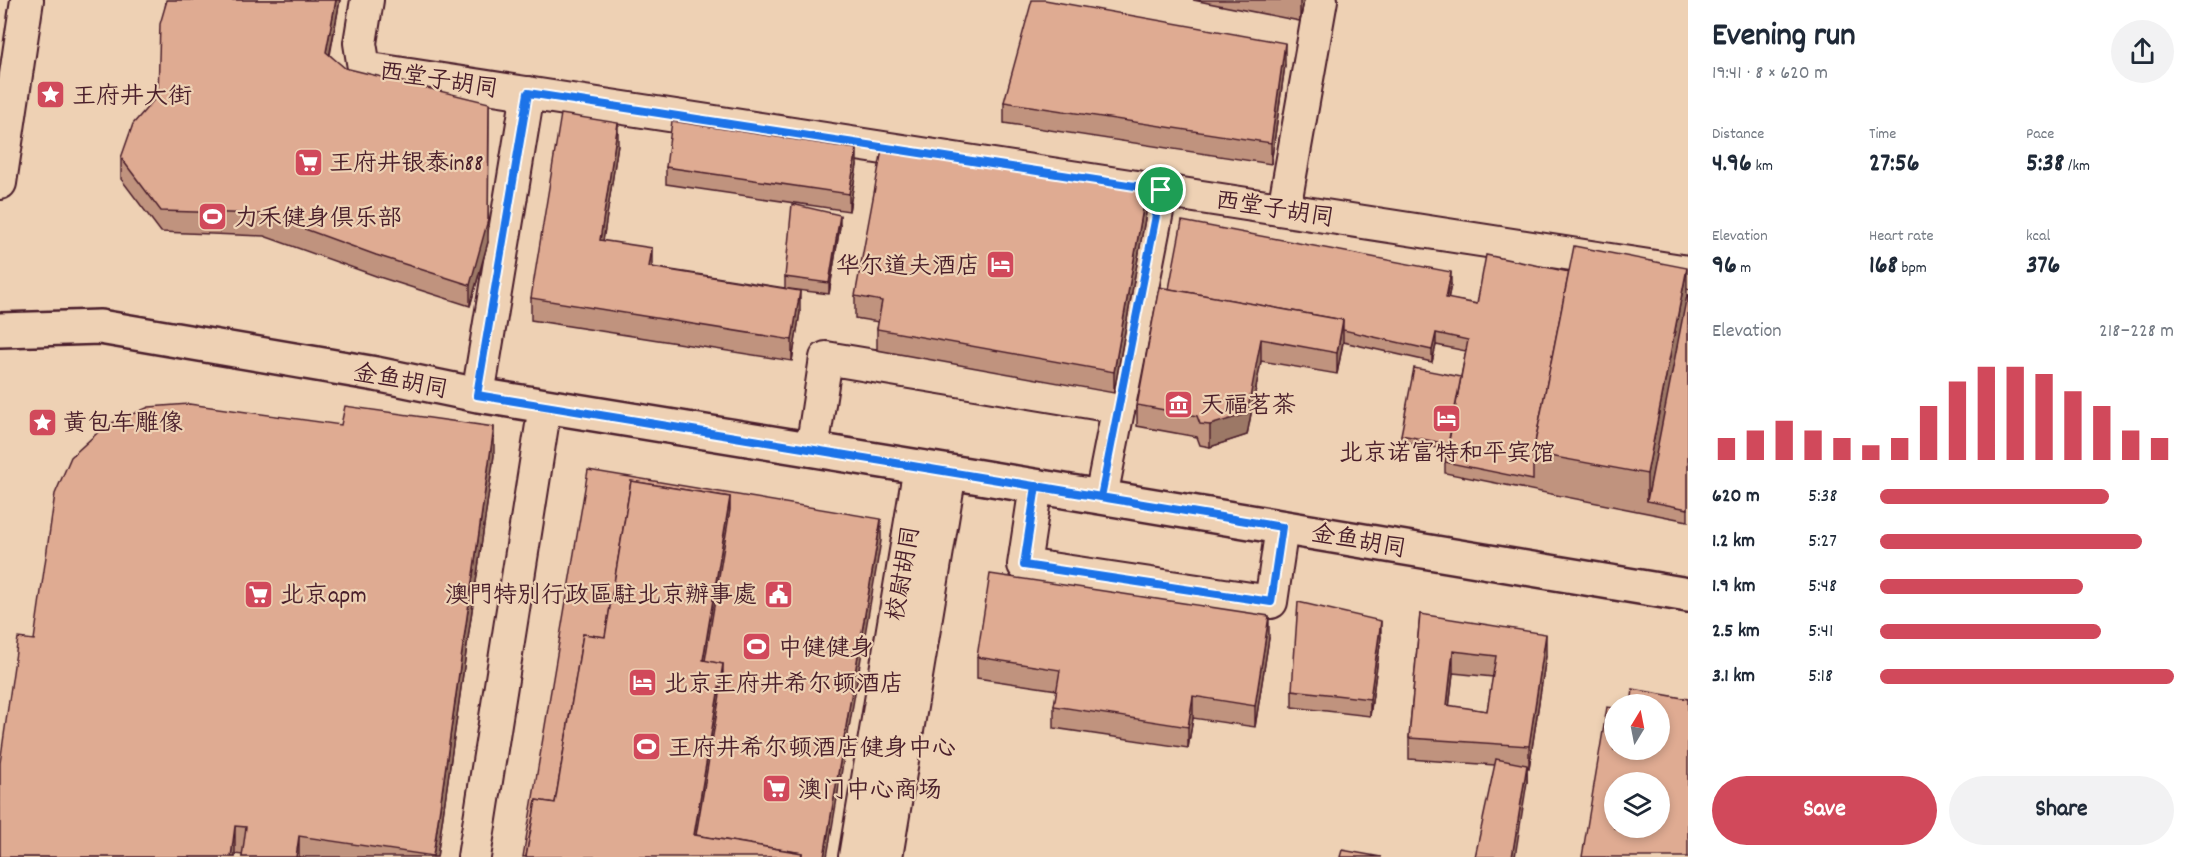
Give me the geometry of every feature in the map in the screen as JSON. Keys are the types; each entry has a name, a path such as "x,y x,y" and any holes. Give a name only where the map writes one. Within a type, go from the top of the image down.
{"main road":[{"name":"金鱼胡同","path":"0,330 100,327 376,374 477,395 1688,595"}],"street":[{"path":"0,183 27,0"},
{"name":"西堂子胡同","path":"367,0 360,43 364,68 1688,272"},
{"path":"1284,209 1321,0"},
{"path":"477,395 528,93"},
{"path":"1101,497 1161,190"},
{"path":"812,450 826,358 1119,407"},
{"path":"474,857 545,406"},
{"name":"校尉胡同","path":"854,849 935,469"},
{"name":"校尉胡同","path":"886,857 935,469"},
{"path":"1036,486 1024,565 1271,602 1282,527"}],"building":[{"name":"王府井银泰in88","path":"167,0 336,0 326,52 345,68 489,103 488,220 470,285 376,255 264,214 161,211 121,158 133,124 158,95 160,24"},
{"path":"1032,0 1045,0 1285,43 1271,143 1004,102"},
{"path":"561,114 618,123 600,240 652,248 649,267 800,291 792,340 531,298"},
{"path":"672,121 857,149 849,194 666,167"},
{"name":"华尔道夫酒店","path":"883,144 1146,192 1114,372 877,329 882,301 855,296"},
{"path":"792,204 840,215 829,283 785,277"},
{"path":"1182,221 1451,272 1446,298 1477,304 1486,255 1569,272 1533,453 1533,480 1445,462 1468,340 1436,333 1432,350 1343,330 1343,320 1169,289"},
{"path":"1574,246 1687,268 1647,474 1533,453"},
{"path":"1159,287 1343,320 1337,353 1261,339 1247,414 1210,425 1200,424 1197,416 1137,405"},
{"path":"1688,295 1688,509 1647,501"},
{"path":"1414,368 1461,377 1448,444 1401,435"},
{"name":"北京apm","path":"189,404 341,425 345,406 494,427 433,856 299,836 296,857 242,857 246,827 235,826 231,857 0,857 0,763 18,638 34,640 55,494 71,457 105,426 149,407"},
{"path":"588,470 881,519 824,857 802,857 802,853 696,835 723,677 723,664 705,661 730,510 730,497 631,481 605,637 583,634 555,803 536,800 526,857 523,857"},
{"name":"北京王府井希尔顿酒店","path":"631,481 730,497 703,660 723,664 694,835 802,853 801,857 526,857 536,800 555,803 583,634 605,637"},
{"path":"990,574 1269,616 1255,706 1193,696 1188,727 1054,706 1060,670 977,657"},
{"path":"1298,602 1381,621 1370,699 1292,690"},
{"path":"1420,614 1546,634 1529,746 1409,738","holes":["1453,651 1496,656 1487,711 1447,705"]},
{"path":"1633,689 1660,694 1632,694"},
{"path":"1670,696 1688,699 1688,857 1582,857 1604,725 1604,760 1670,760"},
{"path":"1496,759 1527,765 1512,857 1475,857"},
{"path":"1342,850 1381,857 1340,857"}],"place":[{"name":"王府井大街","path":"51,95"},
{"name":"王府井银泰in88","path":"308,162"},
{"name":"力禾健身俱乐部","path":"213,217"},
{"name":"华尔道夫酒店","path":"1001,265"},
{"name":"天福茗茶","path":"1179,404"},
{"name":"北京诺富特和平宾馆","path":"1447,419"},
{"name":"黄包车雕像","path":"42,422"},
{"name":"北京apm","path":"259,594"},
{"name":"澳門特別行政區駐北京辦事處","path":"778,594"},
{"name":"中健健身","path":"757,647"},
{"name":"北京王府井希尔顿酒店","path":"643,683"},
{"name":"王府井希尔顿酒店健身中心","path":"647,747"},
{"name":"澳门中心商场","path":"777,789"}],"route":[{"path":"1161,190 528,93 477,395 512,399 545,406 950,471 1036,486 1282,527 1271,602 1024,565 1036,486 1101,497 1119,407 1161,190"}]}
